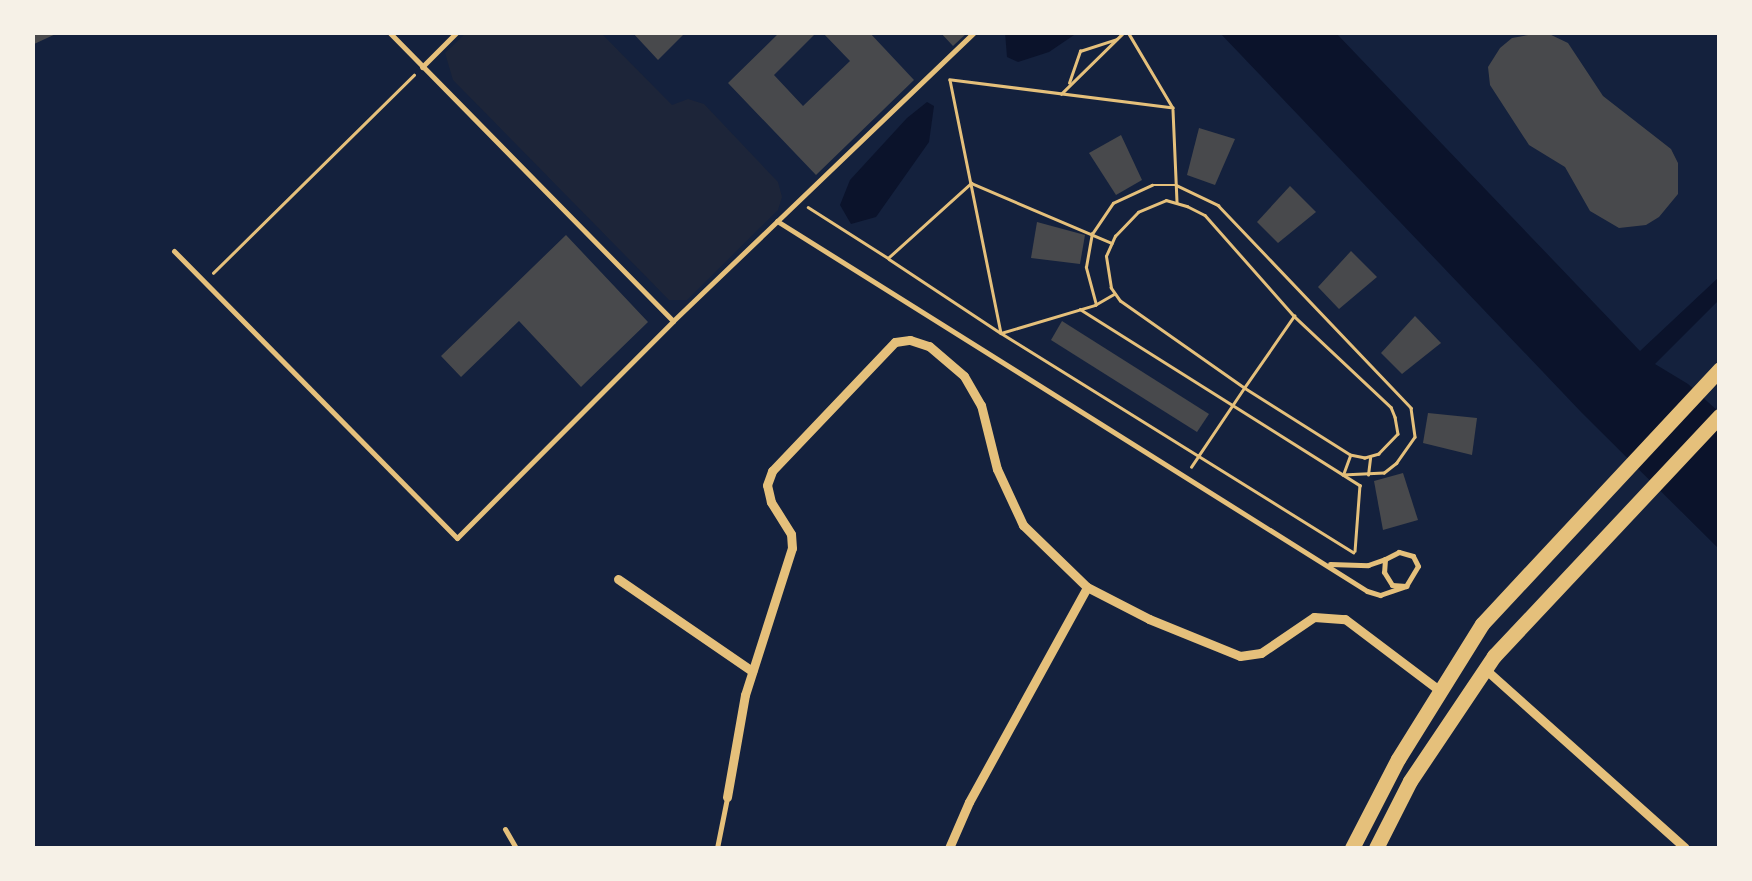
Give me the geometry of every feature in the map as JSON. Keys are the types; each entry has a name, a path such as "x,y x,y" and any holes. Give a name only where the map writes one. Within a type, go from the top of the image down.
{"highway":[{"path":"1352,848 1439,690 1482,624 1715,374"},
{"path":"1376,848 1410,781 1485,669 1720,416"}],"street":[{"path":"728,797 752,672 792,548 790,534 771,502 767,485 772,470 895,342 910,340 929,346 964,376 981,406 997,469 1023,524 1088,587 1148,619 1240,656 1260,652 1314,617 1345,619 1439,690"},
{"path":"618,579 752,672"},
{"path":"950,848 970,802 1088,587"},
{"path":"1485,669 1685,848"}],"lane":[{"path":"388,32 673,321"},
{"path":"422,67 457,32"},
{"path":"174,251 457,538 673,321 974,32"},
{"path":"777,222 1322,562 1380,596 1406,586 1418,566 1413,556 1399,552 1356,566 1322,562"},
{"path":"1386,559 1384,572 1392,585 1406,586"},
{"path":"717,848 728,797"},
{"path":"504,828 516,848"}],"path":[{"path":"1061,94 1126,32 1173,108 1177,203"},
{"path":"1068,87 1080,51 1118,38"},
{"path":"205,281 422,67"},
{"path":"1001,333 950,80 1173,108"},
{"path":"888,258 970,183"},
{"path":"970,183 1112,243"},
{"path":"1096,305 1086,268 1092,234 1113,203 1152,185 1176,185 1218,206 1403,394 1412,408 1415,437 1397,463 1384,473 1342,475"},
{"path":"1166,200 1206,215 1294,316 1391,406 1398,434 1379,454 1350,455 1244,388 1116,294 1106,256 1112,243 1138,212 1166,200"},
{"path":"799,201 1001,333 1354,553"},
{"path":"1001,333 1096,305 1116,294"},
{"path":"1080,308 1360,486 1356,566"},
{"path":"1184,476 1294,316"},
{"path":"1342,475 1350,455"},
{"path":"1368,476 1370,457"}],"shaded area":[{"path":"467,32 601,33 672,105 688,99 704,104 778,182 782,197 778,210 687,300 669,300 453,80 445,53"},
{"path":"1005,32 1077,33 1049,52 1018,62 1007,57"},
{"path":"1220,33 1336,33 1640,351 1719,277 1719,300 1655,364 1688,384 1719,412 1719,549 1582,413"},
{"path":"927,102 934,106 929,142 876,217 851,224 840,205 850,180"}],"building":[{"path":"32,32 60,32 32,45"},
{"path":"632,32 686,32 658,60"},
{"path":"780,32 817,32 774,75 803,106 850,61 822,32 869,32 914,80 816,175 728,83"},
{"path":"940,32 968,32 953,46"},
{"path":"1545,32 1568,43 1603,96 1671,149 1678,163 1678,194 1659,217 1646,225 1619,228 1590,211 1565,167 1529,145 1490,85 1488,67 1500,48 1512,38"},
{"path":"1199,128 1235,139 1215,185 1187,175"},
{"path":"1121,135 1142,180 1116,195 1089,153"},
{"path":"1290,186 1316,212 1278,243 1257,222"},
{"path":"1037,222 1085,235 1080,264 1031,258"},
{"path":"566,235 648,322 581,387 519,321 461,377 441,356"},
{"path":"1351,251 1377,277 1339,309 1318,287"},
{"path":"1415,316 1441,343 1402,374 1381,353"},
{"path":"1062,321 1209,414 1197,432 1051,340"},
{"path":"1428,413 1477,418 1472,455 1423,443"},
{"path":"1403,473 1418,520 1383,530 1374,481"}]}
